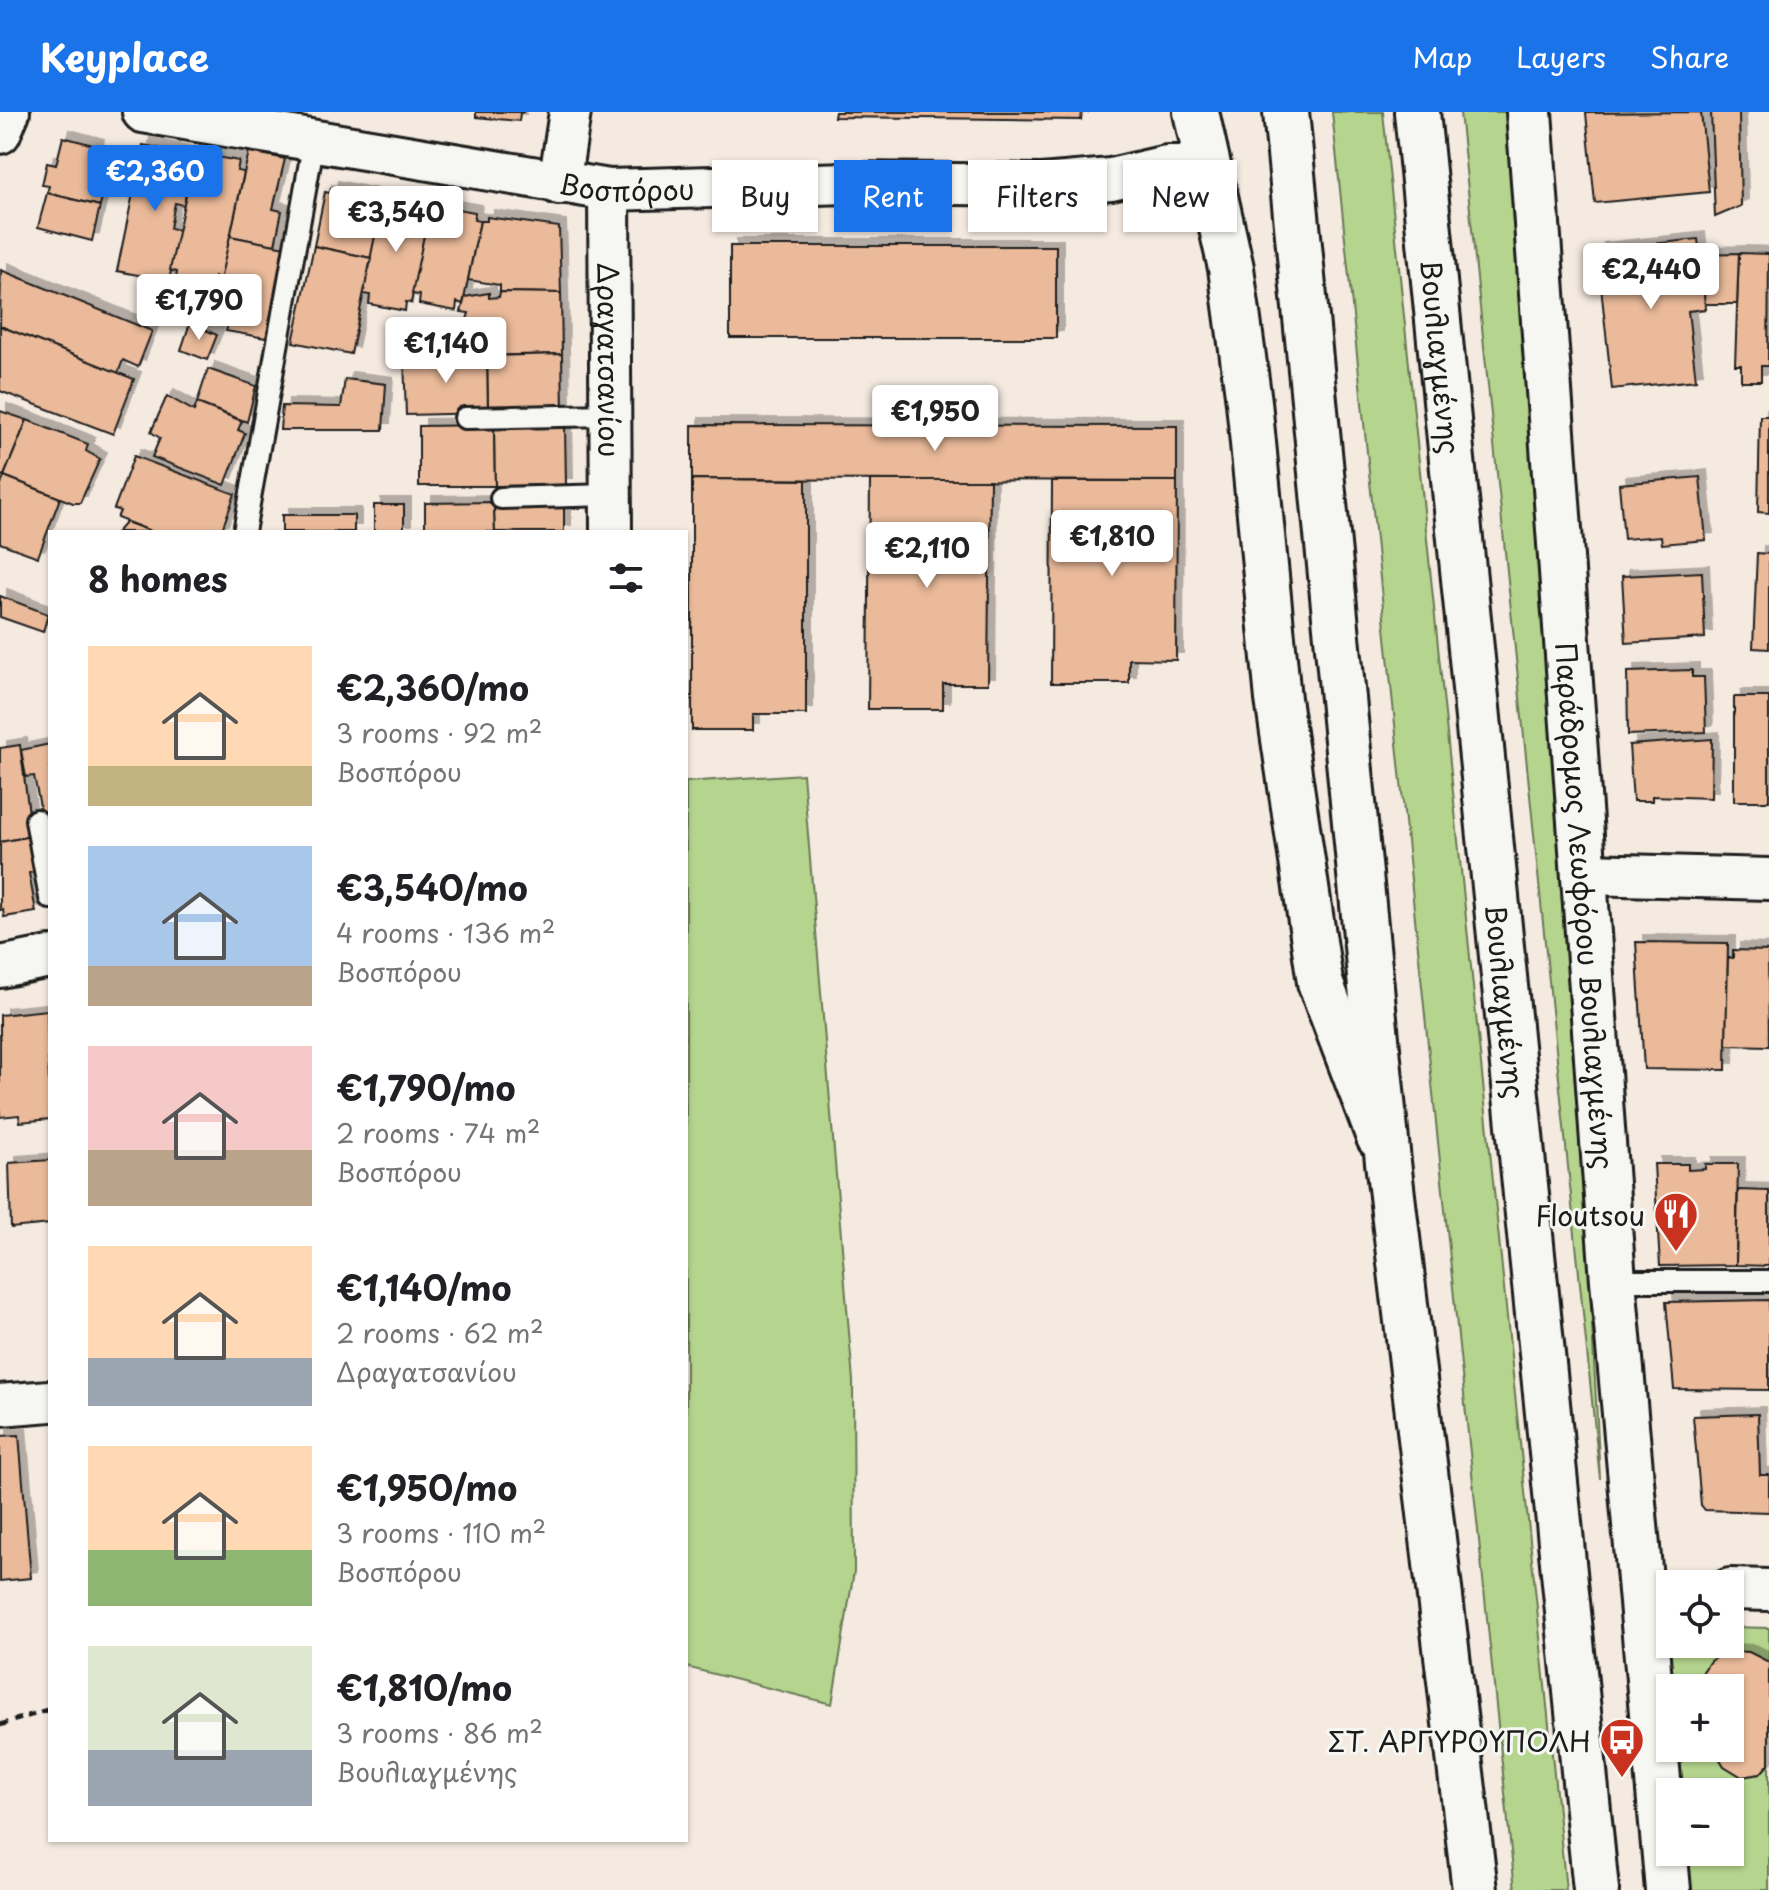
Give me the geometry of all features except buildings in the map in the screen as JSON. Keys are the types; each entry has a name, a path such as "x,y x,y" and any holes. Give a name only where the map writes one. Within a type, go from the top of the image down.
{"main road":[{"path":"1196,112 1207,160"},
{"path":"1286,112 1388,1162 1475,1890"},
{"name":"Βουλιαγμένης","path":"1417,112 1596,1890"},
{"name":"Παράδρομος Λεωφόρου Βουλιαγμένης","path":"1529,112 1613,1281 1654,1587 1668,1890"},
{"path":"1223,232 1240,334 1278,699 1320,982 1388,1162"}],"street":[{"path":"0,133 9,112"},
{"name":"Βοσπόρου","path":"143,112 609,190 849,183 1042,185 1123,176"},
{"path":"559,184 570,112"},
{"name":"Δραγατσανίου","path":"609,190 610,513"},
{"path":"1586,874 1769,879"},
{"path":"0,967 48,957"},
{"path":"0,1405 48,1401"},
{"path":"1744,1589 1769,1590"}],"lane":[{"path":"244,530 314,140"},
{"path":"465,418 610,415"},
{"path":"501,498 610,513"},
{"path":"36,820 48,887"},
{"path":"1613,1281 1769,1281"}],"path":[{"path":"0,1725 48,1710"}],"green space":[{"path":"1332,112 1383,112 1566,1890 1515,1890"},
{"path":"1460,112 1506,112 1577,1032 1600,1479"},
{"path":"803,774 853,1381 854,1571 832,1704 688,1668 688,782"},
{"path":"1744,1627 1769,1628 1769,1890 1691,1890 1688,1866 1744,1866 1744,1778 1681,1778 1679,1762 1744,1762 1744,1674 1671,1674 1669,1658 1744,1658"}],"place":[{"name":"Floutsou","path":"1676,1253"},
{"name":"ΣΤ. ΑΡΓΥΡΟΥΠΟΛΗ","path":"1622,1779"}]}
